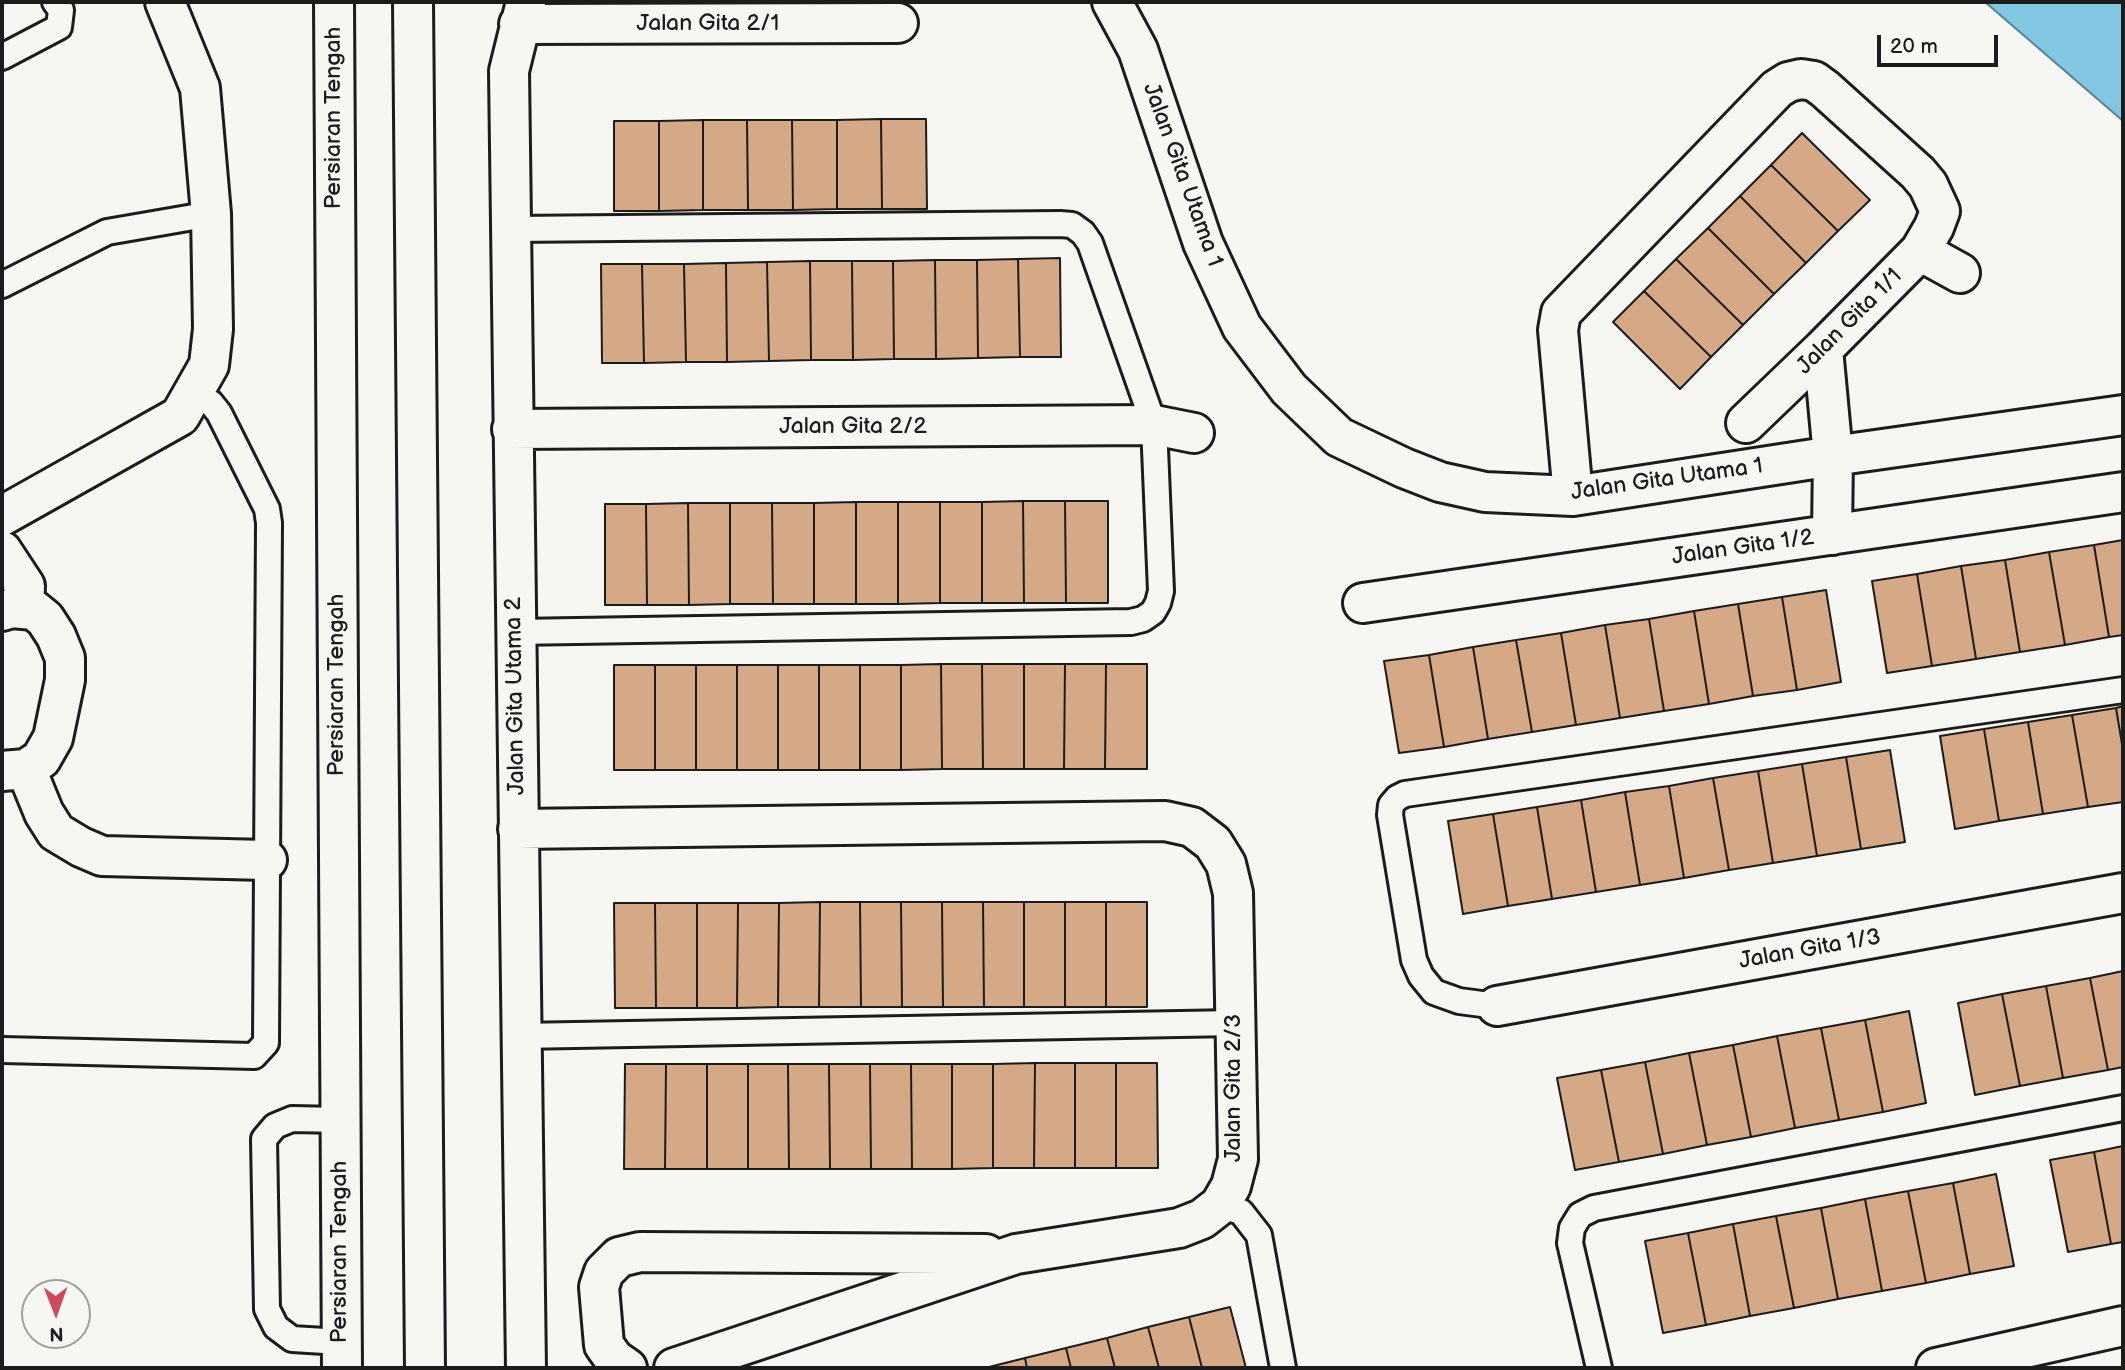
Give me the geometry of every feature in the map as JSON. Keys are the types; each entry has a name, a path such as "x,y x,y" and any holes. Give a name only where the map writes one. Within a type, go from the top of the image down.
{"street":[{"path":"2,516 180,416 209,365 213,329 211,214 200,88 165,2"},
{"name":"Persiaran Tengah","path":"334,2 341,1355"},
{"path":"413,2 425,1368"},
{"name":"Jalan Gita Utama 1","path":"1112,2 1138,50 1209,255 1242,327 1289,389 1339,437 1440,482 1485,492 1573,496 2123,415"},
{"name":"Jalan Gita 2/1","path":"523,13 898,23"},
{"name":"Jalan Gita Utama 2","path":"523,13 509,71 526,1368"},
{"path":"1573,496 1558,330 1561,313 1777,89 1788,82 1801,79 1814,81 1918,173 1928,185 1940,211 1920,251"},
{"name":"Jalan Gita 1/1","path":"1746,423 1920,251 1960,273"},
{"path":"1823,349 1833,456 1832,535"},
{"name":"Jalan Gita 2/2","path":"512,429 1154,425 1194,433"},
{"name":"Jalan Gita 1/2","path":"1363,603 2123,492"},
{"path":"2,551 24,586 13,610 34,610 45,619 65,658 65,680 53,738 41,759 14,770 57,832 102,856 267,860"},
{"name":"Jalan Gita 2/3","path":"517,829 1165,821 1192,827 1213,843 1226,864 1233,894 1238,1159 1231,1186 1220,1205"},
{"name":"Jalan Gita 1/3","path":"1497,1006 2123,893"},
{"path":"627,1368 614,1359 604,1345 599,1287 604,1272 619,1257 640,1252 1016,1254 1180,1228 1202,1219 1220,1205"},
{"path":"674,1368 1016,1254"},
{"path":"1936,1368 2123,1326"}],"lane":[{"path":"2,57 59,27 61,10 55,2"},
{"path":"2,285 107,232 211,214"},
{"path":"510,229 1072,225 1083,233 1090,243 1154,425 1161,591 1153,612 1143,619 1131,622 515,632"},
{"path":"2,1050 254,1056 266,1044 268,516 267,509 219,413 211,403 194,393"},
{"path":"1497,1006 1459,1001 1434,992 1421,976 1414,960 1390,814 1391,805 1397,798 1405,794 2123,691"},
{"path":"520,1036 1235,1023"},
{"path":"1599,1368 1570,1243 1572,1228 1580,1215 1594,1208 2123,1108"},
{"path":"340,1121 292,1119 275,1126 264,1139 267,1309 276,1327 292,1339 341,1355"},
{"path":"1220,1205 1241,1212 1259,1235 1283,1368"}],"water":[{"path":"1985,2 2123,2 2123,121"}],"building":[{"path":"881,119 882,209 837,209 837,120"},
{"path":"881,119 926,119 927,209 882,209"},
{"path":"703,120 703,210 659,211 659,121"},
{"path":"703,120 747,120 748,210 703,210"},
{"path":"747,120 792,120 793,210 748,210"},
{"path":"792,120 837,120 837,209 793,210"},
{"path":"614,121 659,121 659,211 614,211"},
{"path":"1802,133 1870,200 1838,231 1771,165"},
{"path":"1771,165 1838,231 1806,263 1740,196"},
{"path":"1740,196 1806,263 1774,294 1708,228"},
{"path":"1708,228 1774,294 1743,325 1676,259"},
{"path":"1060,258 1061,357 1020,357 1018,259"},
{"path":"1018,259 1020,357 978,358 977,260"},
{"path":"1676,259 1743,325 1711,357 1644,291"},
{"path":"935,260 977,260 978,358 936,359"},
{"path":"935,260 936,359 894,359 893,261"},
{"path":"810,261 852,261 853,360 811,360"},
{"path":"810,261 811,360 769,361 767,262"},
{"path":"852,261 893,261 894,359 853,360"},
{"path":"767,262 769,361 727,362 726,263"},
{"path":"726,263 727,362 686,362 684,264"},
{"path":"601,264 642,264 644,363 602,363"},
{"path":"642,264 684,264 686,362 644,363"},
{"path":"1644,291 1711,357 1680,389 1613,322"},
{"path":"1023,501 1065,501 1066,603 1024,603"},
{"path":"1023,501 1024,603 982,603 982,502"},
{"path":"1065,501 1108,501 1108,603 1066,603"},
{"path":"856,502 898,502 898,604 856,604"},
{"path":"856,502 856,604 814,604 814,503"},
{"path":"898,502 940,502 940,603 898,604"},
{"path":"940,502 982,502 982,603 940,603"},
{"path":"688,503 730,503 730,604 689,605"},
{"path":"688,503 689,605 647,605 646,504"},
{"path":"730,503 772,503 773,604 730,604"},
{"path":"772,503 814,503 814,604 773,604"},
{"path":"605,504 646,504 647,605 605,605"},
{"path":"2123,540 2123,635 2109,637 2094,545"},
{"path":"2094,545 2109,637 2065,645 2049,552"},
{"path":"2049,552 2065,645 2020,652 2005,560"},
{"path":"2005,560 2020,652 1976,659 1961,566"},
{"path":"1961,566 1976,659 1932,666 1917,574"},
{"path":"1917,574 1932,666 1887,673 1872,581"},
{"path":"1826,590 1841,682 1797,690 1782,597"},
{"path":"1782,597 1797,690 1753,696 1738,604"},
{"path":"1738,604 1753,696 1709,704 1694,611"},
{"path":"1694,611 1709,704 1664,711 1649,619"},
{"path":"1649,619 1664,711 1620,718 1605,625"},
{"path":"1605,625 1620,718 1576,725 1561,633"},
{"path":"1561,633 1576,725 1532,732 1516,640"},
{"path":"1516,640 1532,732 1488,739 1473,647"},
{"path":"1473,647 1488,739 1444,747 1429,655"},
{"path":"1429,655 1444,747 1399,753 1384,661"},
{"path":"941,664 942,769 901,770 901,665"},
{"path":"941,664 982,664 983,769 942,769"},
{"path":"982,664 1024,664 1024,769 983,769"},
{"path":"1024,664 1065,664 1064,769 1024,769"},
{"path":"1065,664 1106,664 1105,769 1064,769"},
{"path":"1106,664 1147,664 1147,769 1105,769"},
{"path":"614,665 655,665 655,770 614,770"},
{"path":"655,665 696,665 696,770 655,770"},
{"path":"696,665 737,665 737,770 696,770"},
{"path":"737,665 778,665 778,770 737,770"},
{"path":"778,665 819,665 819,770 778,770"},
{"path":"819,665 860,665 860,770 819,770"},
{"path":"860,665 901,665 901,770 860,770"},
{"path":"2123,706 2123,750 2116,708"},
{"path":"2116,708 2123,750 2123,802 2088,807 2072,715"},
{"path":"2072,715 2088,807 2043,814 2028,722"},
{"path":"2028,722 2043,814 1999,821 1984,729"},
{"path":"1984,729 1999,821 1955,829 1940,736"},
{"path":"1890,750 1905,842 1861,849 1846,757"},
{"path":"1846,757 1861,849 1817,856 1802,764"},
{"path":"1802,764 1817,856 1773,863 1758,771"},
{"path":"1758,771 1773,863 1729,870 1713,778"},
{"path":"1713,778 1729,870 1684,878 1669,786"},
{"path":"1669,786 1684,878 1640,885 1625,792"},
{"path":"1625,792 1640,885 1596,892 1581,800"},
{"path":"1581,800 1596,892 1552,899 1537,807"},
{"path":"1537,807 1552,899 1508,906 1493,814"},
{"path":"1493,814 1508,906 1463,914 1448,821"},
{"path":"820,902 860,902 861,1007 819,1007"},
{"path":"820,902 819,1007 778,1007 779,903"},
{"path":"860,902 901,902 902,1007 861,1007"},
{"path":"901,902 942,902 943,1007 902,1007"},
{"path":"942,902 983,902 984,1007 943,1007"},
{"path":"983,902 1024,902 1024,1007 984,1007"},
{"path":"1024,902 1065,902 1065,1007 1024,1007"},
{"path":"1065,902 1106,902 1106,1007 1065,1007"},
{"path":"1106,902 1147,902 1147,1007 1106,1007"},
{"path":"614,903 655,903 656,1008 615,1008"},
{"path":"655,903 697,903 697,1008 656,1008"},
{"path":"697,903 738,903 737,1008 697,1008"},
{"path":"738,903 779,903 778,1007 737,1008"},
{"path":"2123,971 2123,1067 2108,1070 2090,978"},
{"path":"2090,978 2108,1070 2063,1078 2046,986"},
{"path":"2046,986 2063,1078 2020,1086 2002,994"},
{"path":"2002,994 2020,1086 1975,1095 1958,1003"},
{"path":"1909,1011 1926,1103 1883,1112 1865,1020"},
{"path":"1865,1020 1883,1112 1839,1120 1821,1028"},
{"path":"1821,1028 1839,1120 1795,1128 1777,1036"},
{"path":"1777,1036 1795,1128 1751,1137 1733,1045"},
{"path":"1733,1045 1751,1137 1707,1145 1689,1053"},
{"path":"1689,1053 1707,1145 1663,1154 1645,1062"},
{"path":"1645,1062 1663,1154 1619,1162 1601,1070"},
{"path":"1035,1063 1034,1168 993,1168 993,1064"},
{"path":"1035,1063 1075,1063 1075,1168 1034,1168"},
{"path":"1075,1063 1116,1063 1116,1168 1075,1168"},
{"path":"1116,1063 1157,1063 1158,1168 1116,1168"},
{"path":"625,1064 666,1064 665,1169 624,1169"},
{"path":"666,1064 707,1064 707,1169 665,1169"},
{"path":"707,1064 748,1064 748,1169 707,1169"},
{"path":"748,1064 788,1064 789,1169 748,1169"},
{"path":"788,1064 829,1064 830,1169 789,1169"},
{"path":"829,1064 870,1064 871,1169 830,1169"},
{"path":"870,1064 911,1064 912,1169 871,1169"},
{"path":"911,1064 952,1064 952,1169 912,1169"},
{"path":"952,1064 993,1064 993,1168 952,1169"},
{"path":"1601,1070 1619,1162 1575,1170 1557,1078"},
{"path":"2123,1146 2123,1242 2111,1244 2094,1152"},
{"path":"2094,1152 2111,1244 2068,1252 2050,1160"},
{"path":"1996,1174 2014,1266 1970,1274 1953,1183"},
{"path":"1953,1183 1970,1274 1926,1283 1908,1191"},
{"path":"1908,1191 1926,1283 1882,1291 1865,1199"},
{"path":"1865,1199 1882,1291 1838,1299 1821,1208"},
{"path":"1821,1208 1838,1299 1794,1308 1776,1216"},
{"path":"1776,1216 1794,1308 1750,1316 1733,1224"},
{"path":"1733,1224 1750,1316 1706,1325 1688,1233"},
{"path":"1688,1233 1706,1325 1663,1333 1645,1241"},
{"path":"1230,1307 1246,1368 1202,1368 1189,1317"},
{"path":"1189,1317 1202,1368 1159,1368 1148,1327"},
{"path":"1148,1327 1159,1368 1115,1368 1107,1338"},
{"path":"1107,1338 1115,1368 1071,1368 1066,1348"},
{"path":"1066,1348 1071,1368 1027,1368 1025,1358"},
{"path":"1025,1358 1027,1368 985,1368"}]}
